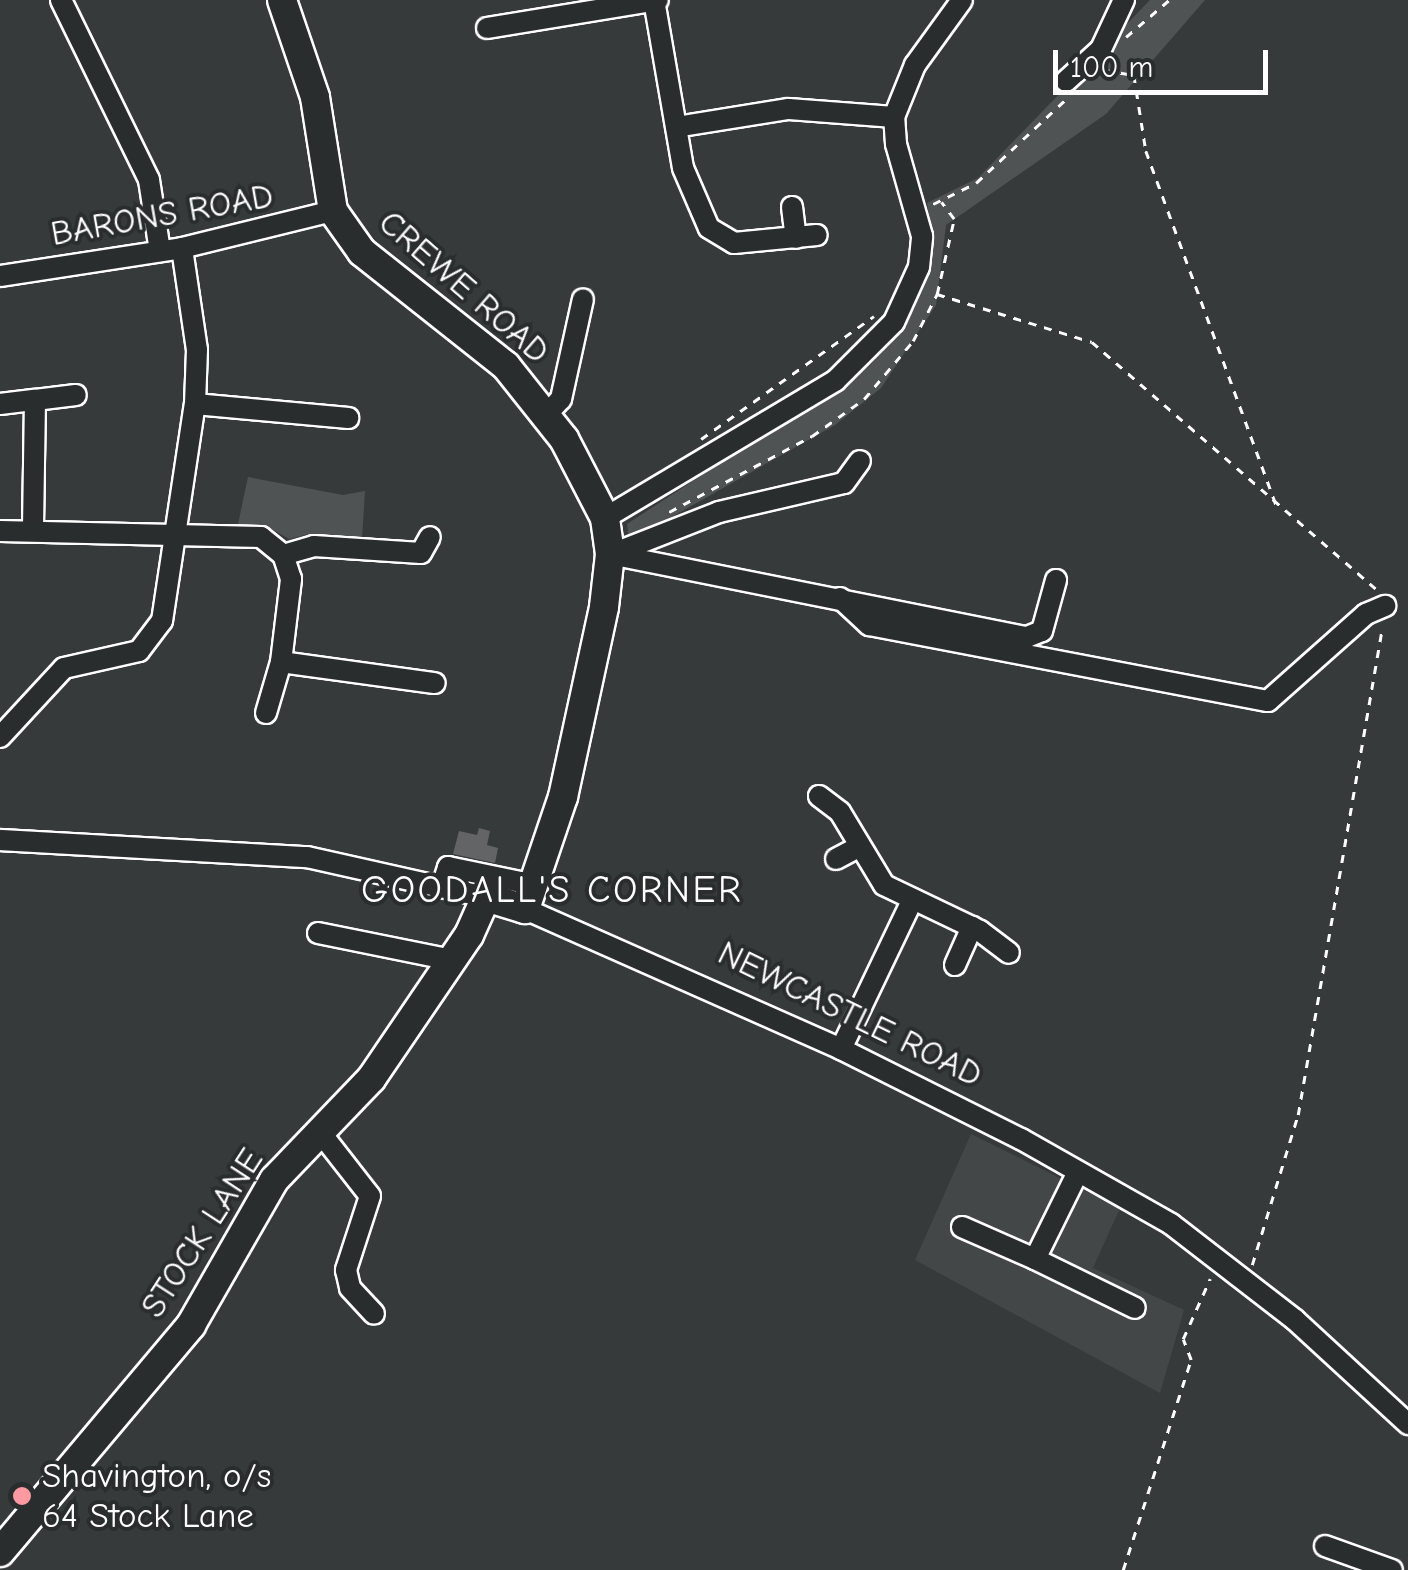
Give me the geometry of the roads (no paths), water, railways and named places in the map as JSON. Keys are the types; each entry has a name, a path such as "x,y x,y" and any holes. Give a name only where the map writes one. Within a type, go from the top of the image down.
{"main road":[{"name":"CREWE ROAD","path":"282,0 315,97 333,210 362,252 506,366 546,415 604,518 610,554 564,796 530,897"},
{"name":"NEWCASTLE ROAD","path":"486,898 530,897"},
{"name":"STOCK LANE","path":"0,1552 191,1325 274,1180 371,1079 452,960 486,898"}],"street":[{"path":"60,0 149,180 160,251"},
{"path":"487,28 656,0 676,128 694,200 720,239 806,236 792,207"},
{"path":"604,518 835,381 875,347 919,267 918,209 896,144 894,117 915,65 962,0"},
{"path":"1072,87 1114,36 1132,3"},
{"path":"676,128 789,109 894,117"},
{"name":"BARONS ROAD","path":"0,276 182,248 333,210"},
{"path":"0,737 64,668 124,658 151,640 162,621 195,404 196,350 182,248"},
{"path":"546,415 561,399 583,299"},
{"path":"0,404 76,395"},
{"path":"34,531 35,400"},
{"path":"195,404 348,418"},
{"path":"610,554 720,512 844,483 860,462"},
{"path":"0,532 260,536 283,555 291,579 282,662 266,713"},
{"path":"283,555 314,546 421,552 430,537"},
{"path":"610,554 1027,637 1042,631 1056,580"},
{"path":"840,598 860,620 882,628 1268,701 1366,614 1385,606"},
{"path":"282,662 435,683"},
{"path":"820,796 840,812 875,877 976,929 1009,953"},
{"path":"836,859 852,839"},
{"name":"NEWCASTLE ROAD","path":"0,840 307,857 486,898"},
{"path":"442,886 448,867 530,897"},
{"name":"NEWCASTLE ROAD","path":"530,897 1078,1172 1220,1258 1408,1424"},
{"path":"840,1050 913,898"},
{"path":"955,965 976,929"},
{"path":"318,932 452,960"},
{"path":"320,1132 370,1196 346,1270 350,1288 374,1314"},
{"path":"1035,1259 1078,1172"},
{"path":"962,1227 1135,1308"},
{"path":"1325,1546 1392,1570"}],"place":[{"name":"Shavington, o/s 64 Stock Lane","path":"22,1496"}],"district":[{"name":"GOODALL'S CORNER","path":"552,891"}]}
